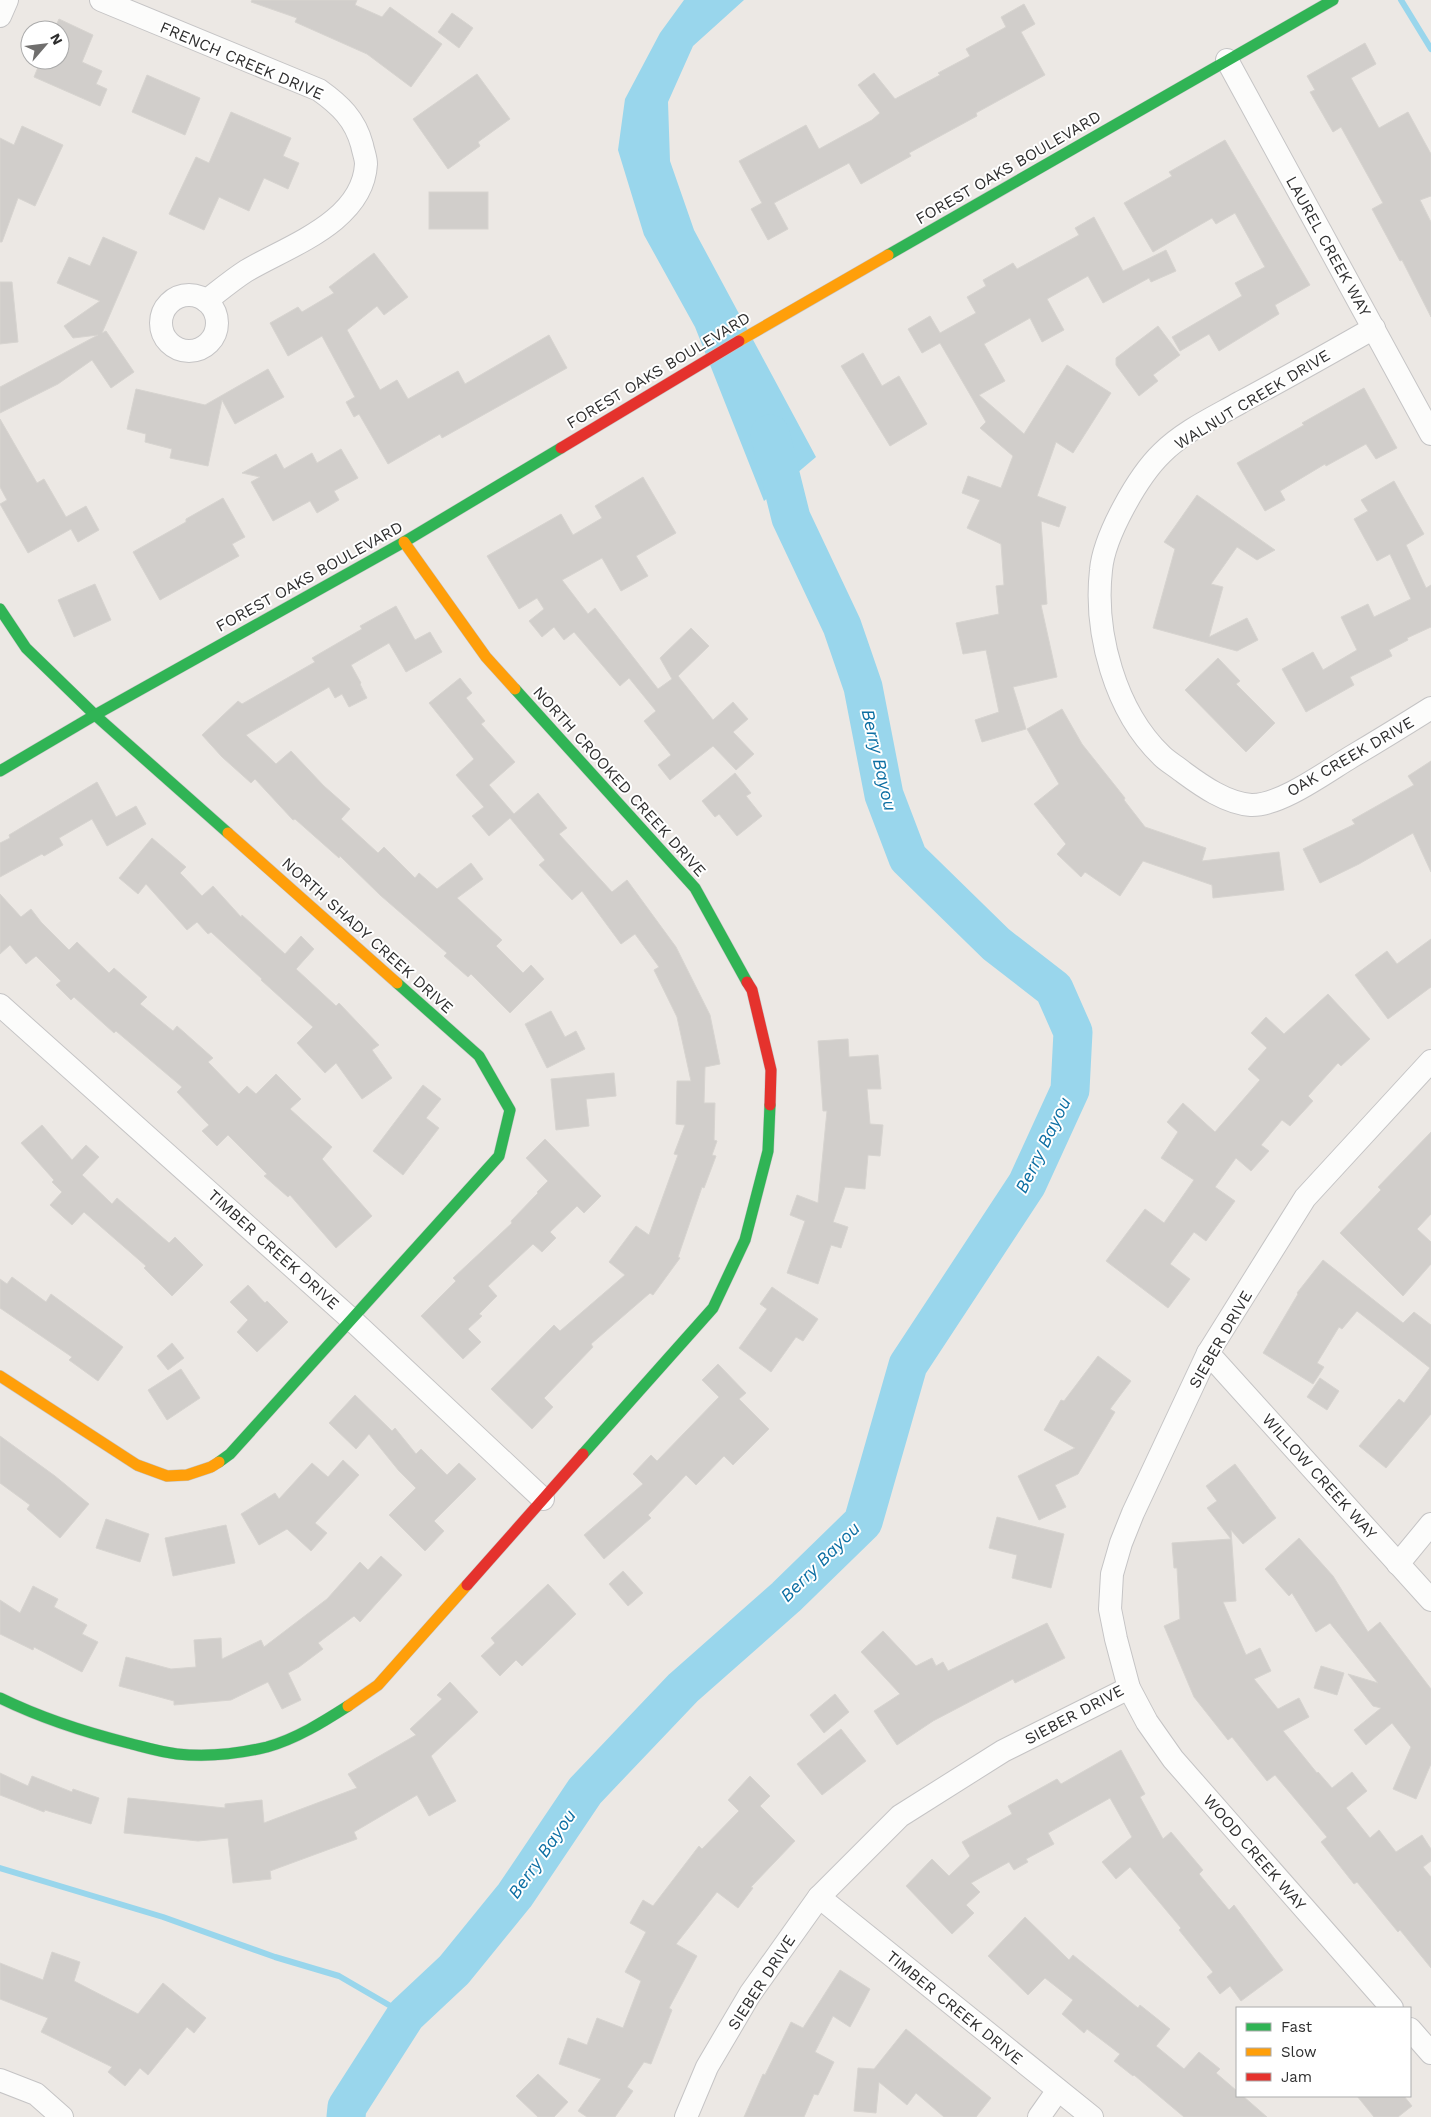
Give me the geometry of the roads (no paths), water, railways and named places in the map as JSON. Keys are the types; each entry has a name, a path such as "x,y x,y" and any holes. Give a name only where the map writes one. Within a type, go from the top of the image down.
{"street":[{"path":"0,16 7,0"},
{"name":"FRENCH CREEK DRIVE","path":"101,0 319,90 338,103 354,123 360,139 366,163 362,181 354,198 336,220 245,272 206,301"},
{"name":"FOREST OAKS BOULEVARD","path":"0,771 95,715 404,542 788,312 1333,0"},
{"name":"LAUREL CREEK WAY","path":"1227,60 1431,434"},
{"name":"WALNUT CREEK DRIVE","path":"1142,733 1123,702 1110,669 1103,635 1100,599 1101,569 1108,541 1130,497 1139,482 1162,453 1191,431 1374,328"},
{"name":"NORTH CROOKED CREEK DRIVE","path":"0,1698 17,1708 108,1738 176,1754 204,1754 268,1746 300,1734 325,1720 378,1686 713,1308 745,1240 768,1151 771,1070 752,990 695,888 486,657 404,542"},
{"name":"NORTH SHADY CREEK DRIVE","path":"0,609 26,648 95,715 479,1056 510,1110 499,1156 230,1454 211,1468 187,1475 167,1476 137,1465 0,1376"},
{"name":"OAK CREEK DRIVE","path":"1142,733 1162,756 1189,776 1229,800 1252,805 1274,800 1300,788 1431,708"},
{"name":"TIMBER CREEK DRIVE","path":"0,1005 352,1320 543,1499"},
{"name":"SIEBER DRIVE","path":"686,2117 708,2067 750,1994 819,1897 900,1816 1003,1751 1129,1688 1110,1609 1112,1574 1120,1543 1132,1513 1208,1353 1305,1198 1431,1061"},
{"name":"WILLOW CREEK WAY","path":"1208,1353 1431,1600"},
{"path":"1398,1564 1431,1524"},
{"name":"WOOD CREEK WAY","path":"1129,1688 1147,1722 1173,1758 1391,2007"},
{"name":"TIMBER CREEK DRIVE","path":"819,1897 1092,2117"},
{"path":"1411,2030 1431,2053"},
{"path":"0,2080 36,2094 62,2117"},
{"path":"1039,2117 1058,2090"}],"water":[{"path":"684,0 744,0 693,46 668,102 670,161 694,230 816,457 764,501 695,327 644,235 618,150 625,99 660,33"}],"waterway":[{"path":"1401,0 1431,49"},
{"name":"Berry Bayou","path":"346,2117 347,2107 406,2015 454,1970 515,1895 585,1791 683,1688 786,1597 863,1522 908,1365 1027,1184 1070,1090 1073,1032 1054,989 996,944 908,858 884,795 863,687 842,626 791,518 770,434"},
{"path":"0,1868 163,1917 275,1957 339,1976 406,2015"}]}
